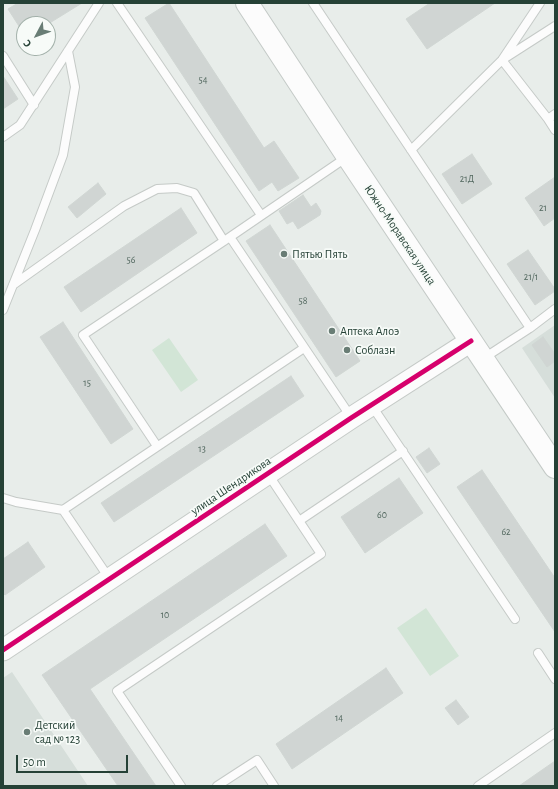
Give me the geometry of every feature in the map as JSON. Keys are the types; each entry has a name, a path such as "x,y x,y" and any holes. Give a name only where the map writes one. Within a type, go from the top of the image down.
{"main road":[{"name":"Южно-Моравская улица","path":"248,3 348,157 555,467"}],"street":[{"name":"улица Шендрикова","path":"3,650 351,418 471,341"}],"lane":[{"path":"3,137 20,125 99,3"},
{"path":"117,3 261,215"},
{"path":"313,3 530,328"},
{"path":"411,150 502,60 540,3"},
{"path":"502,60 555,26"},
{"path":"3,310 63,155 75,87 68,51"},
{"path":"3,56 34,105"},
{"path":"502,60 552,117 555,130"},
{"path":"157,446 83,335 348,157"},
{"path":"13,286 124,206 157,188 177,188 194,193 304,348 351,418"},
{"path":"483,358 530,328 555,309"},
{"path":"3,498 16,502 63,510 304,348"},
{"path":"372,405 515,619"},
{"path":"299,521 403,451"},
{"path":"181,786 117,691 321,554 268,474"},
{"path":"63,510 109,579"},
{"path":"538,653 555,679"},
{"path":"478,786 555,733"},
{"path":"217,786 257,760 274,786"}],"shaded area":[{"path":"555,325 555,398 522,348"},
{"name":"Детский сад № 123","path":"12,672 88,786 3,786 3,678"}],"green space":[{"path":"169,338 198,380 181,392 152,350"},
{"path":"426,608 459,656 430,676 397,628"}],"building":[{"path":"18,3 82,3 56,19 56,16 16,16 16,22 8,9"},
{"path":"169,3 264,148 274,141 299,178 278,191 272,182 259,191 145,18"},
{"path":"430,3 495,3 427,49 406,19"},
{"path":"3,76 18,99 3,109"},
{"path":"472,154 492,184 462,204 442,174"},
{"path":"555,177 555,218 544,226 525,198"},
{"path":"98,183 106,194 77,218 68,207"},
{"path":"303,195 311,207 316,203 321,211 320,215 298,229 293,221 287,224 279,211"},
{"path":"181,208 197,233 81,312 64,287"},
{"path":"270,225 360,361 336,377 246,241"},
{"path":"528,250 555,289 555,291 535,305 507,264"},
{"path":"63,322 133,429 111,444 40,337"},
{"path":"543,337 555,354 555,361 547,367 532,345"},
{"path":"291,376 304,396 114,522 101,503"},
{"path":"429,448 440,464 427,473 416,457"},
{"path":"482,470 555,578 555,632 457,487"},
{"path":"399,478 423,513 365,553 341,517"},
{"path":"265,524 287,556 90,689 156,786 118,786 42,675"},
{"path":"28,542 45,567 5,595 3,593 3,559"},
{"path":"386,668 403,693 292,769 276,744"},
{"path":"456,700 469,717 458,725 445,708"},
{"path":"555,761 555,786 519,786"}],"cycle path":[{"path":"3,650 351,418 471,341"}],"place":[{"name":"Пятью Пять","path":"284,254"},
{"name":"Аптека Алоэ","path":"332,331"},
{"name":"Соблазн","path":"347,350"},
{"name":"Детский сад № 123","path":"27,732"}]}
